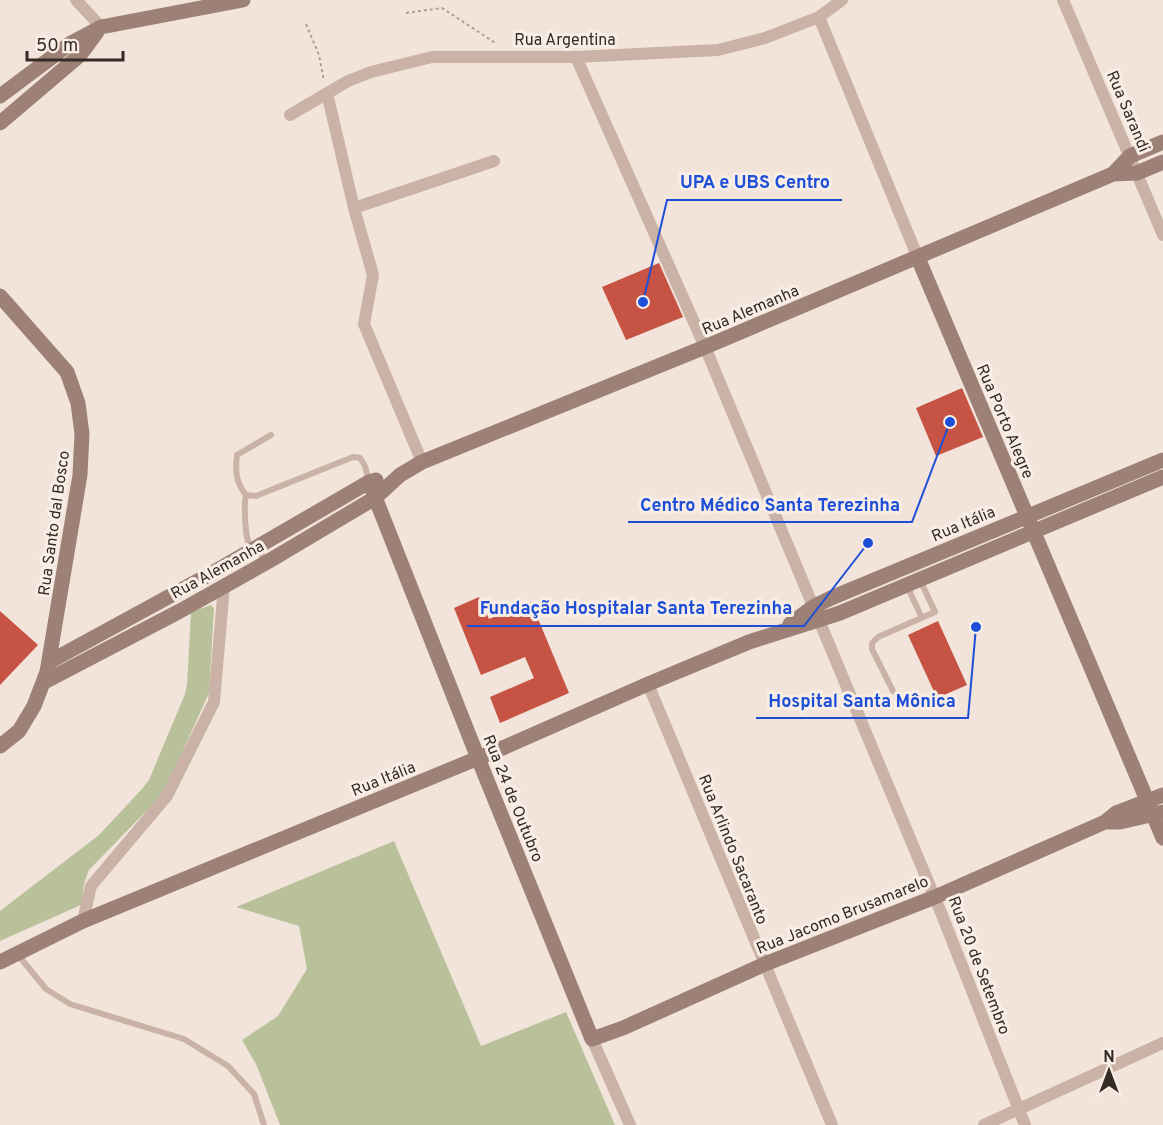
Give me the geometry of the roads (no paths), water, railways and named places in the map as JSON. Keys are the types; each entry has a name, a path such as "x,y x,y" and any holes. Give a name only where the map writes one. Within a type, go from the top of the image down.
{"main road":[{"path":"0,96 71,43 101,27 243,0"},
{"path":"0,123 80,55 101,27"},
{"name":"Rua Alemanha","path":"1113,174 1130,156 1163,142"},
{"name":"Rua Alemanha","path":"47,672 224,586 269,561 375,498 400,475 422,462 705,348 1113,174 1137,173 1163,162"},
{"name":"Rua Porto Alegre","path":"918,258 1032,532 1154,809 1163,838"},
{"name":"Rua Santo dal Bosco","path":"0,296 67,372 78,403 82,434 80,475 47,672 34,706 19,731 0,746"},
{"name":"Rua Itália","path":"816,614 831,598 1163,460"},
{"name":"Rua Alemanha","path":"47,672 369,482 400,475"},
{"name":"Rua Itália","path":"0,962 83,921 478,758 648,684 816,614 913,582 1163,477"},
{"name":"Rua 24 de Outubro","path":"369,482 592,1039"},
{"name":"Rua Jacomo Brusamarelo","path":"592,1039 623,1028 765,963 935,897 1105,822 1120,822 1154,809 1163,795"}],"street":[{"path":"76,0 101,27"},
{"name":"Rua Argentina","path":"290,115 327,93 371,72 432,57 515,55 576,57 718,50 765,38 819,17 842,0"},
{"name":"Rua Sarandi","path":"1063,0 1163,236"},
{"name":"Rua Porto Alegre","path":"819,17 918,258"},
{"name":"Rua 20 de Setembro","path":"576,57 705,348 935,897 1025,1125"},
{"path":"327,93 354,208 373,275 364,324 422,462"},
{"path":"354,208 494,161"},
{"path":"83,921 91,886 167,796 214,702 224,586"},
{"name":"Rua Arlindo Sacaranto","path":"648,684 832,1125"},
{"name":"Rua 24 de Outubro","path":"592,1039 630,1125"},
{"path":"984,1125 1163,1043"}],"lane":[{"path":"272,435 237,455 238,486 246,495 256,496 353,457 360,458 365,466 369,482"},
{"path":"246,495 244,504 246,540 252,549 269,561"},
{"path":"893,692 872,649 872,643 878,637 935,612 913,582"},
{"path":"913,582 922,618"},
{"path":"17,954 46,989 70,1004 184,1039 228,1066 254,1094 264,1125"}],"place":[{"name":"UPA e UBS Centro","path":"643,302"},
{"name":"Centro Médico Santa Terezinha","path":"950,422"},
{"name":"Fundação Hospitalar Santa Terezinha","path":"868,543"},
{"name":"Hospital Santa Mônica","path":"976,627"}]}
